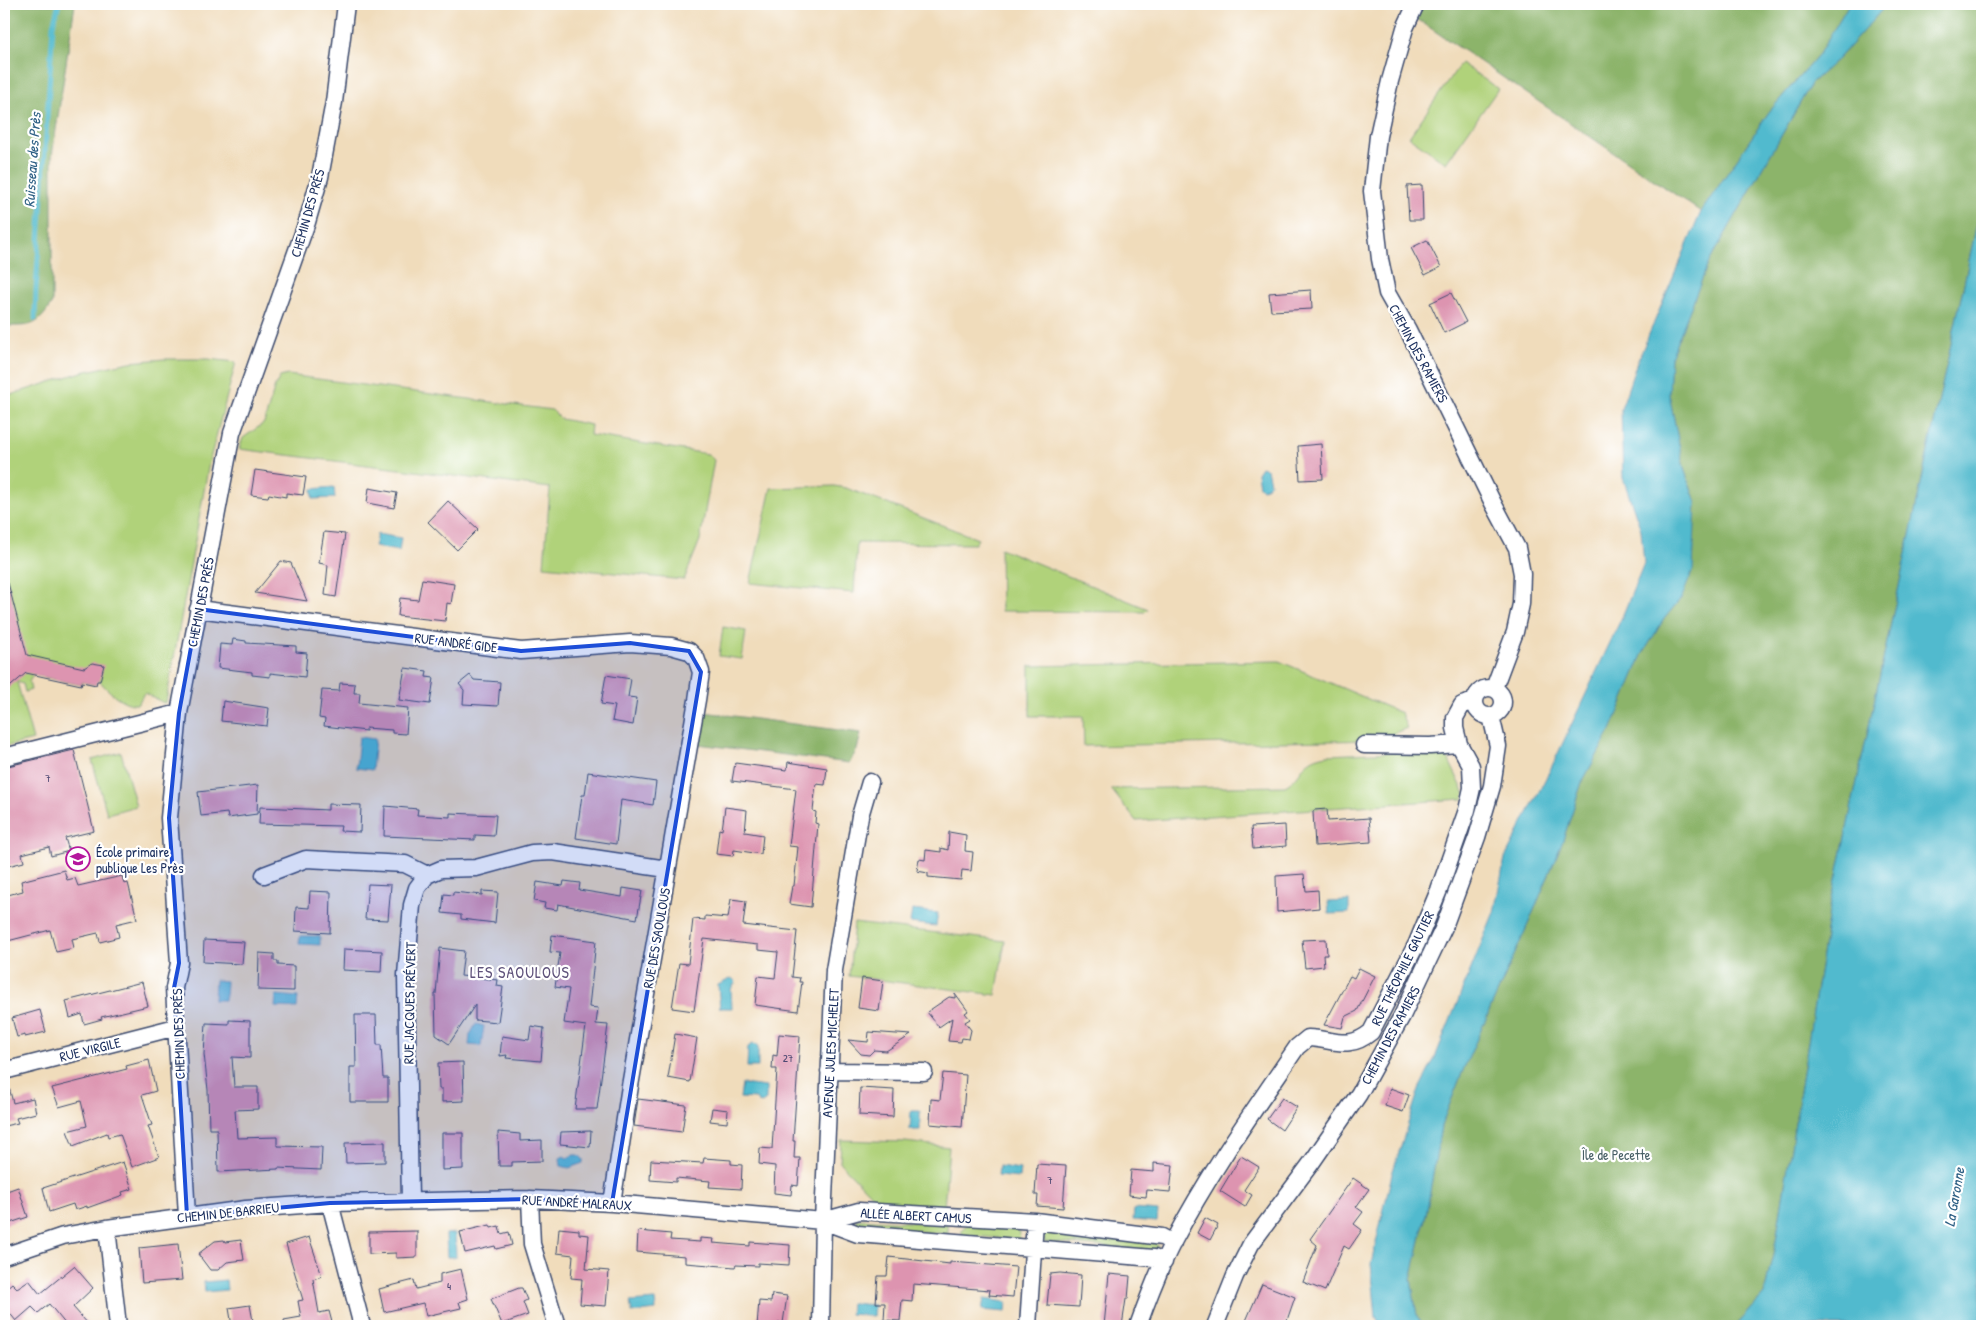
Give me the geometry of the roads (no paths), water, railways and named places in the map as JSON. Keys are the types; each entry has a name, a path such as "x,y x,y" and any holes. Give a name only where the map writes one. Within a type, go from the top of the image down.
{"street":[{"name":"CHEMIN DES PRÉS","path":"187,1216 174,988 179,963 169,818 179,712 232,433 307,222 320,177 334,102 346,4"},
{"name":"CHEMIN DES RAMIERS","path":"1416,4 1406,28 1390,81 1378,136 1372,191 1380,259 1387,293 1408,330 1489,496 1517,548 1522,574 1521,604 1515,632 1494,688"},
{"name":"RUE ANDRÉ GIDE","path":"198,610 521,651 630,642 671,646 689,651 696,658 702,672"},
{"name":"RUE DES SAOULOUS","path":"612,1203 667,869 702,672"},
{"path":"1494,688 1499,691 1504,701 1502,708 1498,713 1491,716 1479,712 1475,701 1477,694 1481,690 1494,688"},
{"name":"RUE THÉOPHILE GAUTIER","path":"1138,1326 1164,1262 1203,1188 1297,1046 1308,1038 1320,1038 1348,1044 1360,1041 1371,1032 1417,944 1468,810 1472,788 1470,766 1455,728 1455,718 1462,705 1475,701"},
{"path":"4,757 179,712"},
{"name":"CHEMIN DES RAMIERS","path":"1215,1326 1235,1276 1251,1244 1312,1162 1359,1094 1402,1016 1444,927 1477,836 1492,786 1498,746 1491,716"},
{"path":"1364,745 1430,746 1460,744"},
{"name":"AVENUE JULES MICHELET","path":"821,1326 823,1220 834,970 860,816 870,782"},
{"path":"264,875 306,859 405,864 427,875 440,869 476,868 532,853 553,852 667,869"},
{"name":"RUE JACQUES PRÉVERT","path":"410,1201 406,975 412,905 417,888 427,875"},
{"name":"RUE VIRGILE","path":"4,1071 176,1028"},
{"path":"830,1071 924,1072"},
{"path":"530,1199 532,1244 556,1326"},
{"name":"RUE ANDRÉ MALRAUX","path":"330,1203 530,1199 612,1203 823,1220"},
{"path":"330,1203 362,1326"},
{"name":"CHEMIN DE BARRIEU","path":"4,1256 63,1236 107,1228 246,1209 330,1203"},
{"name":"ALLÉE ALBERT CAMUS","path":"823,1220 859,1211 1036,1221 1162,1237 1173,1243"},
{"path":"955,1242 956,1216"},
{"name":"ALLÉE ALBERT CAMUS","path":"823,1220 858,1234 1154,1258 1164,1262"},
{"path":"1028,1326 1036,1221"},
{"path":"107,1228 118,1326"}],"water":[{"path":"1849,4 1887,4 1839,58 1812,82 1708,264 1671,357 1669,394 1684,469 1696,502 1693,570 1682,597 1664,619 1642,655 1611,730 1582,782 1562,843 1464,1068 1441,1126 1427,1210 1411,1279 1417,1316 1423,1326 1381,1326 1376,1317 1371,1264 1392,1174 1419,1089 1434,1060 1494,912 1505,858 1552,766 1622,617 1644,563 1641,530 1623,478 1621,409 1636,365 1701,212 1769,112 1819,54"},
{"name":"La Garonne","path":"1982,200 1982,1326 1736,1326 1764,1295 1776,1241 1829,912"},
{"path":"1261,467 1267,469 1270,483 1266,488 1262,489 1259,486 1257,473"},
{"path":"334,487 335,498 313,499 312,489"},
{"path":"377,534 401,538 399,551 374,547"},
{"path":"359,737 375,739 372,770 356,768"},
{"path":"1349,901 1349,913 1329,914 1328,902"},
{"path":"912,910 938,913 936,926 910,923"},
{"path":"300,936 320,936 320,945 299,944"},
{"path":"732,978 736,982 731,989 732,1008 720,1008 718,985"},
{"path":"215,980 226,981 225,1000 214,1000"},
{"path":"276,995 298,997 297,1008 275,1007"},
{"path":"476,1024 484,1026 481,1046 469,1045 470,1035"},
{"path":"752,1044 758,1045 758,1067 747,1067 748,1047"},
{"path":"742,1084 766,1087 766,1100 762,1103 756,1099 740,1098"},
{"path":"911,1111 920,1111 920,1130 910,1130"},
{"path":"579,1155 583,1159 583,1163 569,1168 561,1166 560,1158 564,1156 567,1158"},
{"path":"999,1166 1020,1169 1019,1178 998,1176"},
{"path":"1134,1209 1158,1211 1157,1222 1133,1220"},
{"path":"455,1233 456,1257 447,1257 446,1234"},
{"path":"226,1280 227,1290 205,1292 204,1282"},
{"path":"984,1299 1007,1302 1006,1312 982,1310"},
{"path":"655,1300 656,1310 632,1313 630,1302"},
{"path":"851,1303 874,1305 873,1316 850,1314"}],"waterway":[{"name":"Ruisseau des Près","path":"35,319 53,25 59,4"}],"place":[{"name":"École primaire publique Les Près","path":"78,859"}],"district":[{"name":"LES SAOULOUS","path":"520,972"}],"park label":[{"name":"Île de Pecette","path":"1616,1154"}]}
